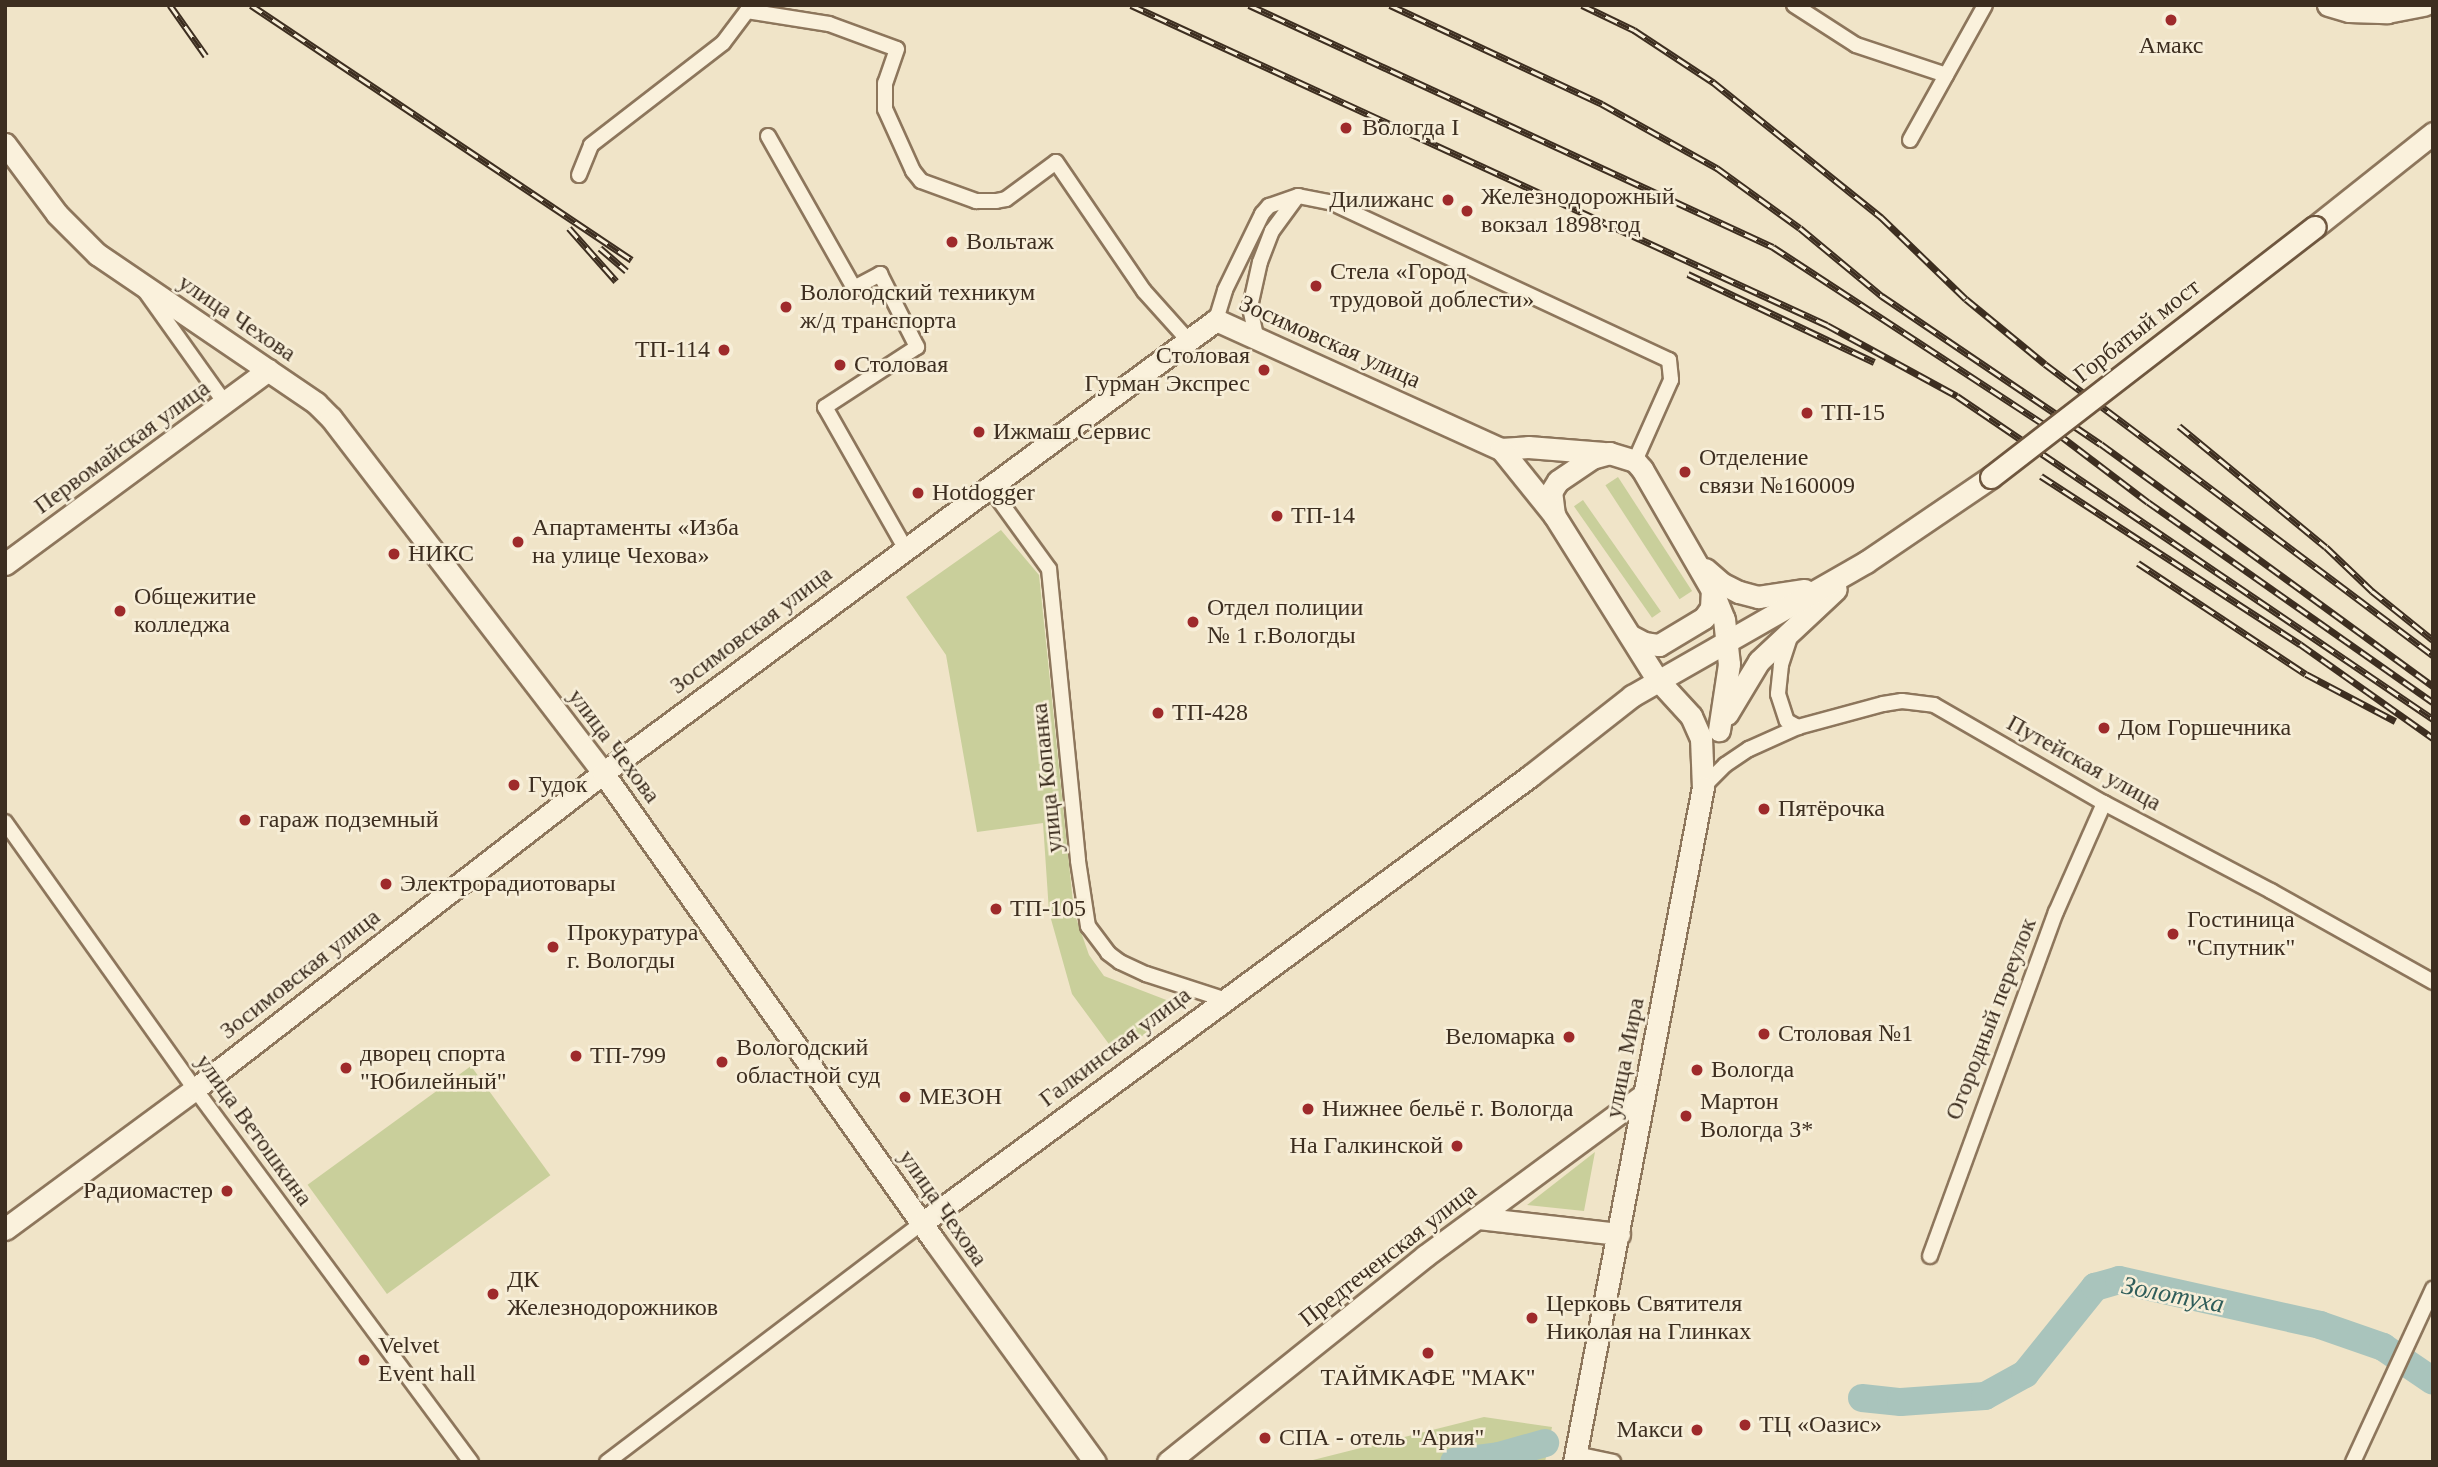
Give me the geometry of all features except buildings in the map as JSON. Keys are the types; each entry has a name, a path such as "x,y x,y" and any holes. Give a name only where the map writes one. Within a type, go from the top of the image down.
{"street":[{"path":"1794,5 1856,45 1946,75"},
{"path":"1910,140 1985,5"},
{"path":"2328,5 2349,10 2387,12 2424,5"},
{"path":"579,175 591,145 723,43 747,11 829,24 897,49 885,83 885,109 913,171 921,181 976,201 996,201 1006,199 1056,162 1144,291 1188,340"},
{"name":"Горбатый мост","path":"1866,562 1991,477 2315,227 2433,132"},
{"path":"768,136 854,288 880,274 917,347 825,407 905,548"},
{"name":"улица Чехова","path":"5,144 57,214 97,254 316,402 331,418 603,773 922,1223 1096,1462"},
{"path":"1256,336 1250,307 1260,262 1282,214 1298,196"},
{"path":"1216,320 1225,290 1262,214 1279,201 1298,196 1330,202 1669,360 1671,380 1639,465"},
{"path":"140,285 225,403"},
{"name":"Зосимовская улица","path":"5,1229 195,1089 603,773 1216,320 1501,449 1554,515 1657,679"},
{"name":"Первомайская улица","path":"5,564 268,370"},
{"path":"1501,449 1528,447 1609,453 1639,465 1712,590 1724,619 1729,642 1729,664 1719,730 1703,787"},
{"path":"1554,515 1551,492 1558,481 1592,458 1609,453"},
{"name":"улица Копанка","path":"989,486 1049,569 1078,861 1088,926 1096,940 1120,962 1223,999"},
{"path":"1695,560 1721,583 1739,593 1758,597 1800,592 1866,562"},
{"path":"1719,730 1737,694 1759,661 1866,562"},
{"name":"Галкинская улица","path":"607,1462 922,1223 1223,999 1530,776 1657,679 1729,642 1866,562"},
{"path":"1631,636 1644,643 1659,645 1704,618 1711,608 1712,590"},
{"path":"1793,628 1781,665 1778,694 1787,721 1798,727"},
{"path":"1704,758 1715,661 1729,642"},
{"name":"улица Мира","path":"1575,1458 1643,1095 1671,968 1703,787 1704,758 1701,738 1692,716 1657,679"},
{"name":"Путейская улица","path":"1703,787 1725,765 1749,749 1798,727 1902,701 1934,705 2104,803 2272,891 2433,982"},
{"name":"Огородный переулок","path":"1930,1256 2056,912 2104,803"},
{"name":"улица Ветошкина","path":"5,822 195,1089 471,1462"},
{"name":"Предтеченская улица","path":"1168,1462 1425,1256 1643,1095"},
{"path":"1478,1218 1619,1234"},
{"path":"2353,1462 2433,1289"},
{"path":"1575,1458 1613,1462"}],"green space":[{"path":"1618,477 1692,591 1679,599 1605,485"},
{"path":"1583,500 1661,611 1652,618 1574,506"},
{"path":"1001,530 1039,575 1074,912 1089,955 1104,976 1182,1006 1117,1055 1072,994 1049,912 1043,823 977,832 946,655 906,597"},
{"path":"471,1066 550,1175 387,1294 308,1185"},
{"path":"1595,1152 1584,1211 1527,1205"},
{"path":"1484,1417 1552,1427 1545,1462 1305,1462"}],"waterway":[{"name":"Золотуха","path":"1862,1398 1901,1402 1985,1396 2025,1374 2095,1287 2119,1280 2320,1325 2383,1347 2433,1381"},
{"name":"Золотуха","path":"1454,1462 1499,1456 1545,1443"}],"railway":[{"path":"170,5 206,56"},
{"path":"251,5 632,260"},
{"path":"1131,5 1827,325 1957,396 2433,719"},
{"path":"1249,5 1773,247 2057,433 2148,502 2433,702"},
{"path":"1390,5 1602,104 1717,168 1800,228 1882,296 2101,444 2433,686"},
{"path":"1582,5 1634,30 1713,82 1881,217 1966,299 2045,364 2433,655"},
{"path":"569,228 616,281"},
{"path":"600,248 626,271"},
{"path":"1688,274 1874,362"},
{"path":"2179,426 2326,547 2372,591 2433,640"},
{"path":"2041,476 2300,644 2433,738"},
{"path":"2138,563 2306,674 2395,721"}],"place":[{"name":"Амакс","path":"2171,20"},
{"name":"Вологда I","path":"1346,128"},
{"name":"Дилижанс","path":"1448,200"},
{"name":"Железнодорожный вокзал 1898 год","path":"1467,211"},
{"name":"Вольтаж","path":"952,242"},
{"name":"Стела «Город трудовой доблести»","path":"1316,286"},
{"name":"Вологодский техникум ж/д транспорта","path":"786,307"},
{"name":"ТП-114","path":"724,350"},
{"name":"Столовая","path":"840,365"},
{"name":"Столовая Гурман Экспрес","path":"1264,370"},
{"name":"ТП-15","path":"1807,413"},
{"name":"Ижмаш Сервис","path":"979,432"},
{"name":"Отделение связи №160009","path":"1685,472"},
{"name":"Hotdogger","path":"918,493"},
{"name":"ТП-14","path":"1277,516"},
{"name":"Апартаменты «Изба на улице Чехова»","path":"518,542"},
{"name":"НИКС","path":"394,554"},
{"name":"Общежитие колледжа","path":"120,611"},
{"name":"Отдел полиции № 1 г.Вологды","path":"1193,622"},
{"name":"ТП-428","path":"1158,713"},
{"name":"Дом Горшечника","path":"2104,728"},
{"name":"Гудок","path":"514,785"},
{"name":"Пятёрочка","path":"1764,809"},
{"name":"гараж подземный","path":"245,820"},
{"name":"Электрорадиотовары","path":"386,884"},
{"name":"ТП-105","path":"996,909"},
{"name":"Гостиница \"Спутник\"","path":"2173,934"},
{"name":"Прокуратура г. Вологды","path":"553,947"},
{"name":"Столовая №1","path":"1764,1034"},
{"name":"Веломарка","path":"1569,1037"},
{"name":"ТП-799","path":"576,1056"},
{"name":"Вологодский областной суд","path":"722,1062"},
{"name":"дворец спорта \"Юбилейный\"","path":"346,1068"},
{"name":"Вологда","path":"1697,1070"},
{"name":"МЕЗОН","path":"905,1097"},
{"name":"Нижнее бельё г. Вологда","path":"1308,1109"},
{"name":"Мартон Вологда 3*","path":"1686,1116"},
{"name":"На Галкинской","path":"1457,1146"},
{"name":"Радиомастер","path":"227,1191"},
{"name":"ДК Железнодорожников","path":"493,1294"},
{"name":"Церковь Святителя Николая на Глинках","path":"1532,1318"},
{"name":"ТАЙМКАФЕ \"МАК\"","path":"1428,1353"},
{"name":"Velvet Event hall","path":"364,1360"},
{"name":"ТЦ «Оазис»","path":"1745,1425"},
{"name":"Макси","path":"1697,1430"},
{"name":"СПА - отель \"Ария\"","path":"1265,1438"}]}
